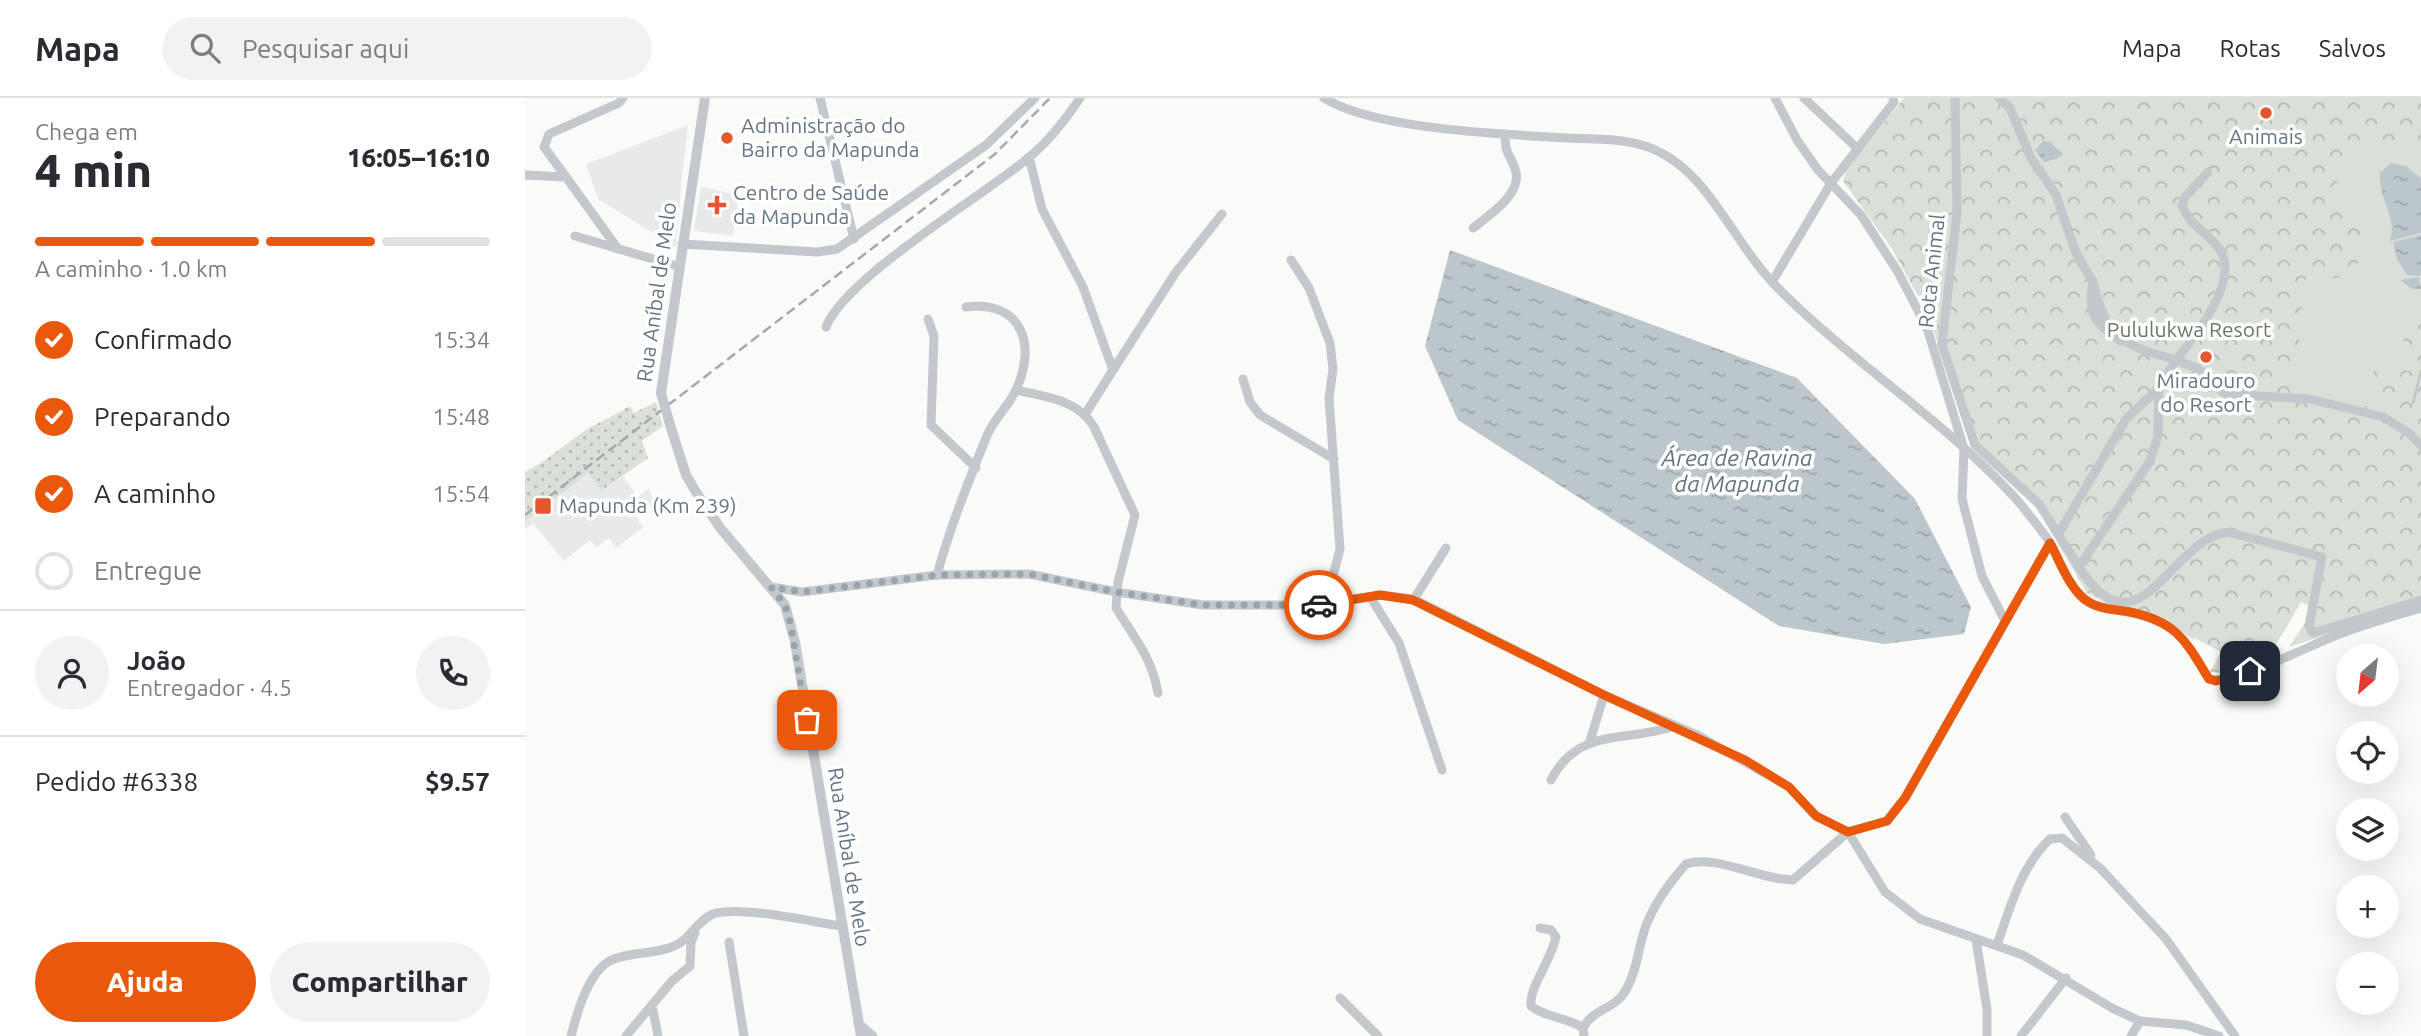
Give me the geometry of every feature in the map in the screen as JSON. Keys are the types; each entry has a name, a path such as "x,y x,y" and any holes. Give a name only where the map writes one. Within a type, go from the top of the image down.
{"street":[{"path":"618,249 544,147 549,134 619,103 623,98"},
{"name":"Rua Aníbal de Melo","path":"705,98 661,393 686,475 721,529 785,605 861,1036"},
{"path":"820,98 854,240"},
{"path":"682,244 817,252 837,249 854,240 986,145 1035,98"},
{"path":"826,327 836,310 876,271 1029,158 1080,98"},
{"path":"1324,98 1347,111 1372,118 1504,134 1620,141 1646,146 1668,157 1692,175 1772,282 1841,346 1964,449 2018,501 2050,543 2069,580 2084,598 2100,608 2131,612 2167,626 2194,650 2209,679 2216,681 2250,671 2371,622 2421,608"},
{"path":"1775,98 1797,140 1861,215 1898,272 1921,316 1964,449 1962,499 1982,576 2005,621"},
{"path":"1804,98 1858,149"},
{"path":"1772,282 1831,183 1894,102 1893,98"},
{"name":"Rota Animal","path":"1955,98 1957,212 1942,345 1975,445 2039,503 2086,579 2110,598 2135,601 2147,596 2199,544 2214,533 2228,532 2322,557 2309,626 2313,633 2421,600"},
{"path":"1999,98 2010,108 2031,158 2056,195 2076,253 2093,282 2091,312 2095,320 2120,341 2134,349 2199,369 2225,394 2310,399 2383,417 2403,428 2421,445"},
{"path":"1473,228 1499,208 1515,181 1515,168 1505,150 1504,134"},
{"path":"1029,158 1042,209 1083,286 1114,370"},
{"path":"2059,533 2126,419 2159,387 2212,309 2226,264 2221,251 2194,227 2182,205 2186,196 2208,172"},
{"path":"525,174 566,177"},
{"path":"1086,413 1176,271 1222,214"},
{"path":"575,236 680,267"},
{"path":"1291,260 1309,288 1330,343 1333,369 1329,398 1339,549 1334,572 1318,605"},
{"path":"937,575 951,523 976,468 987,434 1016,390 1024,359 1024,333 1014,317 999,309 982,305 966,307"},
{"path":"928,318 934,336 931,425 976,468"},
{"path":"1243,379 1249,402 1261,415 1299,435 1334,459"},
{"path":"2079,567 2150,461 2158,436 2159,387"},
{"path":"1016,390 1068,403 1086,413 1135,515 1116,592 1116,608 1144,648 1154,669 1158,692"},
{"path":"1540,928 1551,930 1556,937 1546,969 1530,997 1531,1006 1538,1012 1573,1022 1583,1032 1587,1019 1609,1008 1623,994 1638,958 1647,923 1670,882 1686,864 1711,862 1778,880 1793,880 1848,832 1887,821 1905,798 2050,543"},
{"path":"1413,600 1447,548"},
{"path":"771,587 803,592 829,591 937,575 1029,574 1116,592 1203,605 1318,605 1380,595 1413,600 1604,695 1745,760 1789,787 1816,816 1848,832 1885,892 1902,908 1920,919 1997,945 2066,978 2112,1008 2140,1021 2186,1025 2219,1036"},
{"path":"1371,598 1399,643 1442,770"},
{"path":"1590,741 1604,695"},
{"path":"1551,780 1559,765 1575,749 1590,741 1653,733 1675,726"},
{"path":"2065,817 2100,868"},
{"path":"1997,945 2016,892 2032,862 2050,839 2062,838 2073,844 2100,868 2166,939 2235,1036"},
{"path":"571,1036 588,989 603,965 614,959 672,948 685,940 713,914 738,912 841,926"},
{"path":"626,1036 672,981 690,966 691,942 701,923"},
{"path":"1976,940 1987,1009 1987,1036"},
{"path":"729,942 744,1036"},
{"path":"2021,1036 2066,978"},
{"path":"1340,998 1378,1036"},
{"path":"653,1010 657,1036"},
{"path":"2131,1036 2140,1021"},
{"path":"858,1023 873,1036"}],"shaded area":[{"path":"688,125 676,247 598,199 586,164"},
{"name":"Centro de Saúde da Mapunda","path":"701,187 739,195 733,236 694,231"},
{"path":"588,473 601,491 623,476 638,497 649,489 654,503 636,517 643,527 616,548 609,538 596,547 590,540 564,561 533,523 525,529 525,522"}],"green space":[{"name":"Pululukwa Resort","path":"1904,98 2421,98 2421,604 2289,647 2307,620 2310,606 2301,602 2285,631 2267,654 2256,663 2244,669 2210,672 2221,652 2195,638 2194,640 2160,617 2108,605 2087,593 2034,503 1971,444 1928,314 1892,249 1843,181 1846,170"},
{"path":"2421,141 2421,300 2412,303 2415,318 2399,321 2411,371 2374,369 2370,400 2389,403 2395,412 2290,390 2302,326 2303,287 2310,266 2334,278 2349,274 2359,260 2366,240 2355,208 2326,201 2327,190 2344,178 2354,150"},
{"path":"656,402 663,426 642,441 648,458 601,491 588,473 525,522 525,472 591,427 630,406 634,413"}],"water":[{"path":"2043,141 2050,142 2061,153 2059,158 2044,162 2035,150"},
{"path":"2392,163 2406,166 2421,178 2421,233 2390,241 2390,215 2381,190 2380,172"},
{"path":"2421,235 2421,276 2407,275 2397,259 2393,242"},
{"name":"Área de Ravina da Mapunda","path":"1450,250 1797,378 1915,499 1971,607 1964,634 1884,644 1779,626 1458,420 1425,346"},
{"path":"2419,277 2421,289 2412,289 2400,280"}],"waterway":[{"path":"2413,403 2421,371"}],"railway":[{"path":"525,515 995,154 1050,98"}],"way so far":[{"path":"807,720 790,622 785,605 771,587 803,592 829,591 937,575 1029,574 1116,592 1203,605 1319,605"}],"place":[{"name":"Animais","path":"2266,113"},
{"name":"Administração do Bairro da Mapunda","path":"727,138"},
{"name":"Centro de Saúde da Mapunda","path":"717,205"},
{"name":"Miradouro do Resort","path":"2206,357"},
{"name":"Mapunda (Km 239)","path":"543,506"}],"route":[{"path":"1319,605 1380,595 1413,600 1604,695 1697,735 1745,760 1789,787 1816,816 1848,832 1887,821 1905,798 2050,543 2069,580 2084,598 2100,608 2131,612 2155,619 2178,634 2194,650 2209,679 2216,681 2250,671"}]}
